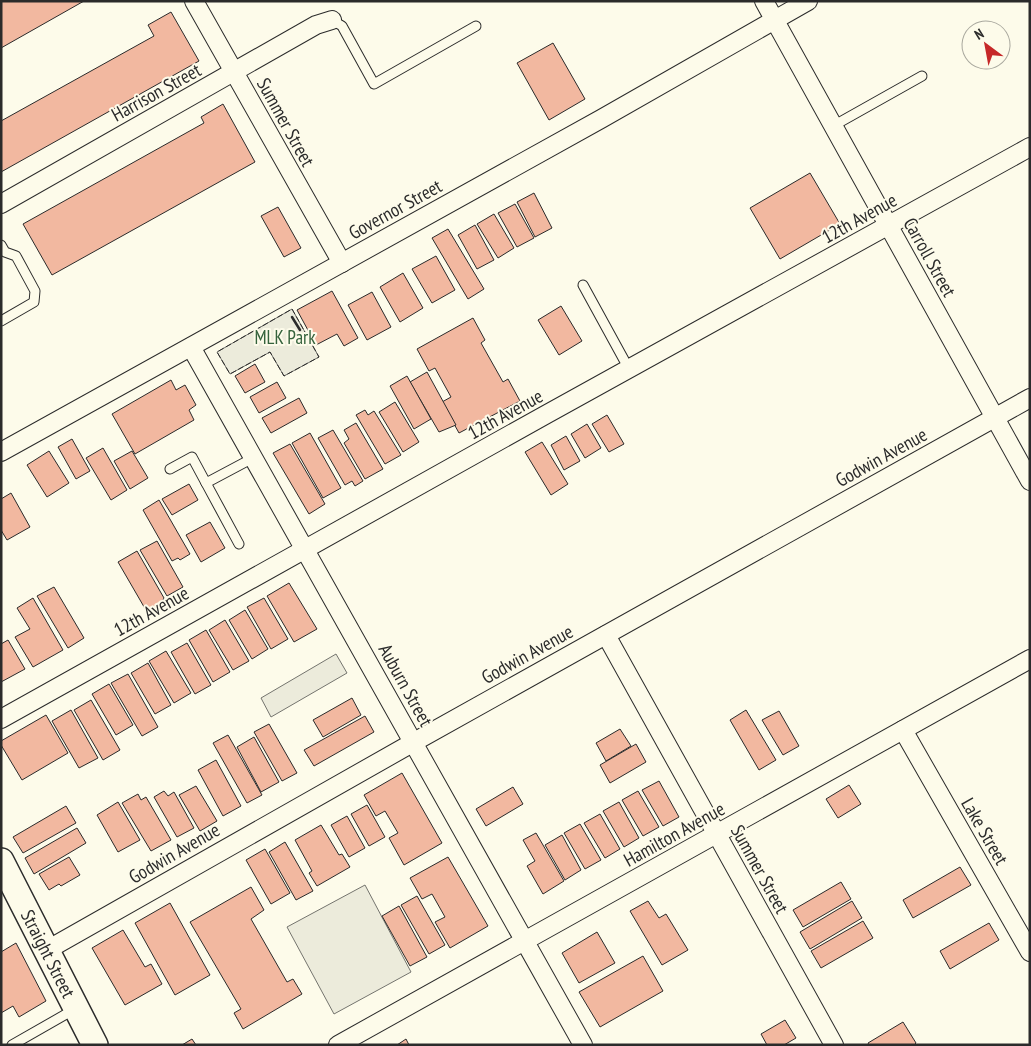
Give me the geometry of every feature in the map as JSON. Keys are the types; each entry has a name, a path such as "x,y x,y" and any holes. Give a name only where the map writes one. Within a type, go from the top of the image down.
{"main road":[{"name":"Straight Street","path":"1,860 95,1045"}],"street":[{"name":"Summer Street","path":"194,1 342,263"},
{"name":"Carroll Street","path":"764,1 1030,481"},
{"name":"Governor Street","path":"1,452 601,119 808,1"},
{"name":"Harrison Street","path":"1,204 316,24 332,20"},
{"name":"12th Avenue","path":"1,719 1030,148"},
{"name":"Auburn Street","path":"191,347 583,1045"},
{"name":"Godwin Avenue","path":"47,950 414,742 1030,398"},
{"name":"Summer Street","path":"606,635 834,1045"},
{"name":"Hamilton Avenue","path":"338,1045 1030,659"},
{"name":"Lake Street","path":"903,730 1030,952"}],"lane":[{"path":"332,20 342,26 374,84 476,26"},
{"path":"833,126 922,76"},
{"path":"1,321 34,302 35,291 16,256 3,250"},
{"path":"583,285 629,369"},
{"path":"170,469 192,457 239,544"},
{"path":"206,483 254,458"},
{"path":"12,1045 77,1008"}],"green space":[{"name":"MLK Park","path":"292,309 319,357 284,376 270,352 230,374 217,352"},
{"path":"336,654 347,673 271,717 261,698"},
{"path":"365,885 411,972 334,1014 287,927"}],"building":[{"path":"1,1 84,1 1,48"},
{"path":"171,12 199,61 1,172 1,121 154,36 148,25"},
{"path":"553,43 585,99 549,120 517,63"},
{"path":"223,104 255,162 52,275 23,224 204,123 201,117"},
{"path":"810,173 840,224 780,259 750,208"},
{"path":"534,193 552,228 535,237 517,202"},
{"path":"515,204 534,238 517,247 498,213"},
{"path":"278,207 301,248 284,257 261,216"},
{"path":"494,214 514,248 498,258 477,224"},
{"path":"475,225 494,260 477,269 458,235"},
{"path":"448,229 484,289 468,299 432,238"},
{"path":"436,256 455,290 432,303 412,269"},
{"path":"403,273 423,308 400,322 380,287"},
{"path":"332,291 358,338 344,346 337,334 316,345 297,310"},
{"path":"372,292 391,327 367,340 348,305"},
{"path":"561,306 582,341 559,355 538,320"},
{"path":"473,318 485,340 481,343 503,382 508,379 520,401 459,433 442,402 451,397 435,368 429,371 417,349"},
{"path":"255,364 265,382 245,393 235,376"},
{"path":"427,372 456,425 439,432 410,382"},
{"path":"407,376 431,419 414,429 390,386"},
{"path":"171,380 176,390 185,385 196,405 189,410 194,420 135,454 112,414"},
{"path":"277,382 286,398 259,413 250,397"},
{"path":"299,398 307,413 271,433 262,418"},
{"path":"395,402 419,442 403,452 379,412"},
{"path":"365,410 368,415 374,411 401,455 385,464 356,415"},
{"path":"607,415 624,444 609,452 592,424"},
{"path":"356,423 383,469 365,479 344,443 349,439 344,430"},
{"path":"587,424 601,448 585,458 571,434"},
{"path":"333,430 363,481 355,486 352,481 345,485 318,438"},
{"path":"310,433 341,488 323,498 292,443"},
{"path":"566,436 580,461 564,470 551,445"},
{"path":"72,439 90,471 76,479 58,447"},
{"path":"542,442 568,484 551,495 525,452"},
{"path":"290,444 325,504 309,514 273,453"},
{"path":"103,448 127,490 111,500 86,458"},
{"path":"49,451 69,483 47,497 27,465"},
{"path":"132,451 148,478 130,489 114,461"},
{"path":"189,484 198,500 172,515 162,499"},
{"path":"11,493 30,527 7,540 1,530 1,499"},
{"path":"159,500 190,554 180,560 178,558 172,561 143,510"},
{"path":"210,522 225,548 201,562 186,535"},
{"path":"157,541 183,587 167,596 140,550"},
{"path":"137,551 164,598 161,604 147,612 118,562"},
{"path":"289,583 317,629 294,642 267,596"},
{"path":"54,587 84,638 68,648 37,596"},
{"path":"33,598 63,650 33,667 15,637 30,629 17,608"},
{"path":"264,598 288,639 271,649 247,607"},
{"path":"245,610 268,649 252,659 229,620"},
{"path":"225,620 249,661 233,670 209,630"},
{"path":"206,630 230,672 213,682 189,640"},
{"path":"8,640 25,669 1,682 1,644"},
{"path":"187,643 211,685 195,694 171,652"},
{"path":"166,651 191,693 174,703 149,661"},
{"path":"148,663 171,705 155,714 131,673"},
{"path":"128,674 158,727 142,736 111,683"},
{"path":"109,684 133,725 116,735 92,694"},
{"path":"352,698 361,715 323,737 313,720"},
{"path":"91,700 120,750 103,760 74,710"},
{"path":"71,710 98,758 79,768 52,721"},
{"path":"746,710 776,760 759,770 730,720"},
{"path":"779,711 799,746 783,755 762,720"},
{"path":"46,715 68,753 22,780 1,745 1,741"},
{"path":"365,716 374,732 314,766 304,750"},
{"path":"269,724 297,773 282,781 254,732"},
{"path":"620,729 631,746 606,761 596,743"},
{"path":"228,735 262,795 247,803 213,743"},
{"path":"254,737 279,782 261,792 237,747"},
{"path":"636,744 646,762 610,783 600,765"},
{"path":"216,760 241,806 223,816 198,770"},
{"path":"402,773 442,843 404,865 389,838 398,833 385,811 376,816 364,795"},
{"path":"659,781 679,817 663,826 642,790"},
{"path":"849,785 861,804 838,818 826,799"},
{"path":"196,786 217,821 200,831 179,795"},
{"path":"513,787 523,804 486,826 476,809"},
{"path":"164,791 168,796 174,792 194,828 177,837 154,797"},
{"path":"638,791 659,827 643,836 622,800"},
{"path":"138,794 141,800 146,797 171,840 151,851 122,803"},
{"path":"118,802 140,840 118,852 97,815"},
{"path":"619,802 639,838 624,847 603,811"},
{"path":"367,805 385,837 369,846 351,814"},
{"path":"66,806 76,823 23,853 13,837"},
{"path":"600,814 620,849 605,858 584,823"},
{"path":"347,816 365,848 349,857 331,825"},
{"path":"580,824 601,860 585,869 564,833"},
{"path":"321,825 339,855 342,854 350,867 317,886 309,873 312,871 295,840"},
{"path":"77,828 86,843 34,874 25,858"},
{"path":"536,833 564,881 543,894 527,866 535,861 523,840"},
{"path":"562,835 581,870 565,880 545,845"},
{"path":"285,842 313,891 296,900 269,852"},
{"path":"265,849 290,893 271,904 246,860"},
{"path":"69,857 80,875 61,886 59,884 49,890 39,874"},
{"path":"448,857 488,926 450,948 435,922 445,917 432,894 422,899 410,878"},
{"path":"960,867 971,885 913,918 903,900"},
{"path":"841,882 851,899 803,927 793,910"},
{"path":"251,887 264,910 251,919 287,982 293,979 302,994 243,1029 234,1013 241,1009 190,922"},
{"path":"417,896 445,945 429,954 401,905"},
{"path":"648,901 659,918 666,914 688,950 662,965 630,911"},
{"path":"852,901 862,918 810,949 800,932"},
{"path":"170,903 210,975 175,995 135,923"},
{"path":"399,906 427,957 410,966 382,916"},
{"path":"863,921 873,938 821,968 811,951"},
{"path":"989,923 999,940 950,969 940,951"},
{"path":"123,930 145,967 151,964 162,984 125,1005 92,948"},
{"path":"597,932 615,963 579,983 562,953"},
{"path":"16,943 46,1001 19,1017 13,1006 1,1013 1,952"},
{"path":"643,956 663,991 600,1027 579,992"},
{"path":"785,1020 796,1038 784,1045 767,1045 761,1034"},
{"path":"903,1022 916,1043 914,1045 869,1045 868,1043"},
{"path":"192,1039 196,1045 182,1045"},
{"path":"406,1039 409,1045 397,1045"}],"fence":[{"path":"292,309 319,357 284,376 270,352 230,374 217,352 292,309"}],"wall":[{"path":"292,317 300,330"}]}
